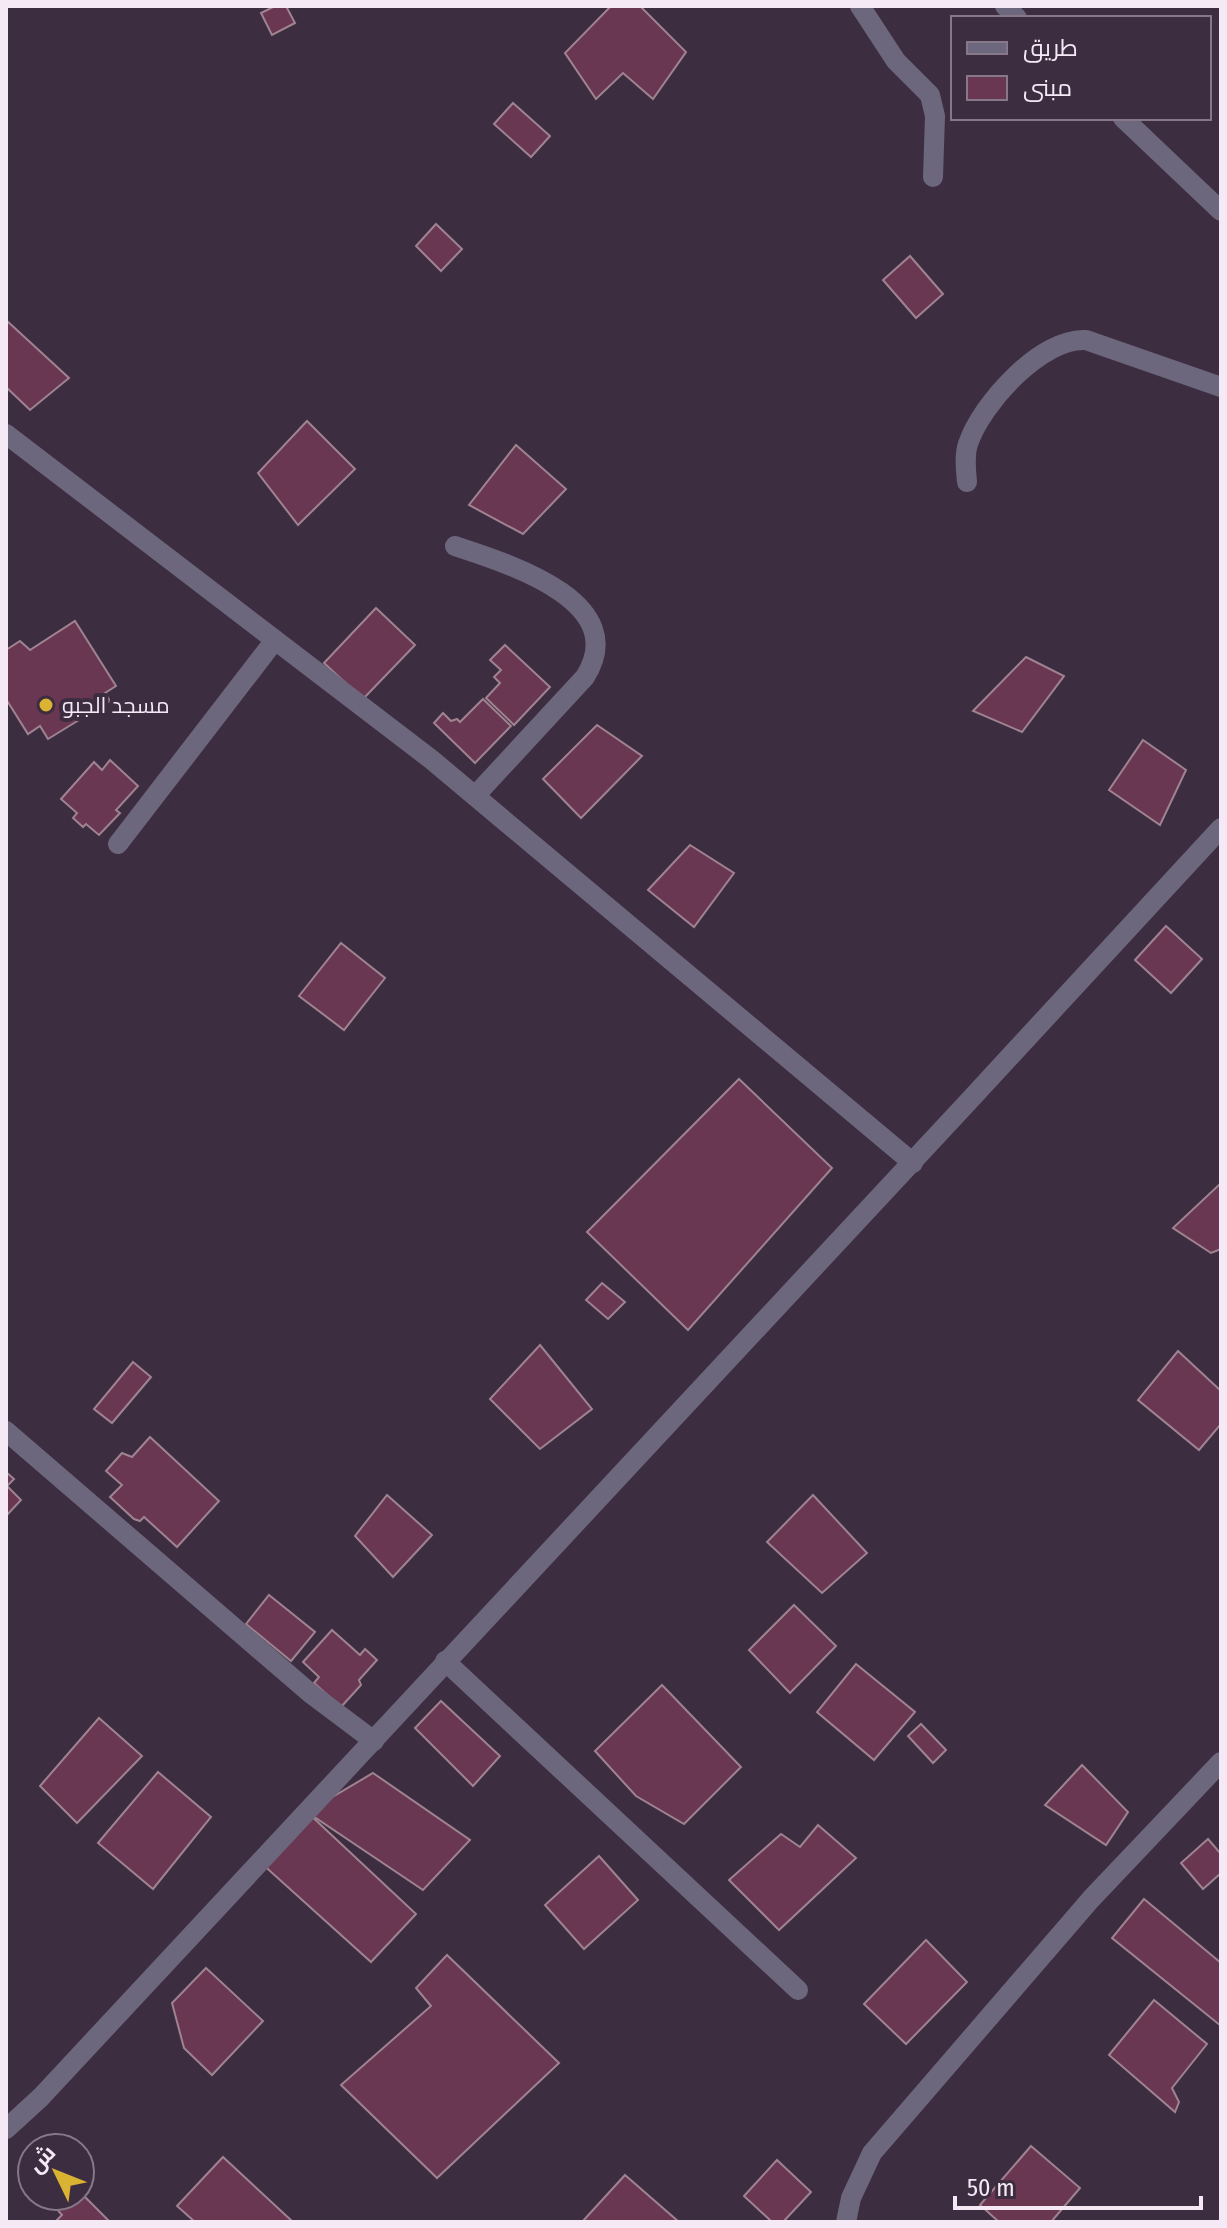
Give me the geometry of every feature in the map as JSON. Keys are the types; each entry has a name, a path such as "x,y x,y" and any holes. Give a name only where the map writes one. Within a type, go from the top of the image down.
{"street":[{"path":"860,6 896,61 930,95 935,116 933,177"},
{"path":"1125,120 1221,211"},
{"path":"967,482 968,445 984,414 1031,362 1072,339 1086,340 1221,387"},
{"path":"6,434 432,760 913,1163"},
{"path":"455,546 539,577 573,602 593,624 597,644 593,664 585,677 475,796"},
{"path":"118,844 275,640"},
{"path":"6,2129 41,2097 374,1741 1221,828"},
{"path":"6,1431 310,1693 374,1741"},
{"path":"445,1661 798,1990"},
{"path":"846,2222 851,2198 872,2153 1091,1899 1221,1762"}],"building":[{"path":"275,6 286,6 295,23 272,35 261,13"},
{"path":"611,6 640,6 686,52 653,99 623,73 596,99 565,53"},
{"path":"513,103 550,136 531,157 494,124"},
{"path":"436,224 462,249 441,271 416,246"},
{"path":"910,256 943,294 916,318 883,280"},
{"path":"6,320 69,378 30,410 6,387"},
{"path":"307,421 355,469 298,525 258,473"},
{"path":"516,445 566,489 523,534 469,505"},
{"path":"376,608 415,645 363,699 324,663"},
{"path":"75,621 116,686 105,693 110,701 48,739 40,726 28,734 6,699 6,650 20,641 30,650"},
{"path":"505,645 550,687 514,725 486,698 500,683 494,677 501,670 490,660"},
{"path":"1026,657 1064,676 1022,732 973,711"},
{"path":"483,699 511,726 475,763 434,723 443,713 451,721 457,719 460,722"},
{"path":"597,725 642,756 581,818 543,779"},
{"path":"1143,740 1186,770 1160,825 1109,790"},
{"path":"110,760 138,786 116,810 120,813 99,835 73,818 77,813 61,799 94,762 102,770"},
{"path":"690,845 734,873 694,927 648,890"},
{"path":"1166,926 1202,959 1171,993 1135,960"},
{"path":"341,943 385,978 344,1030 299,996"},
{"path":"739,1079 832,1168 688,1330 587,1232"},
{"path":"1221,1183 1221,1249 1211,1253 1173,1228"},
{"path":"602,1283 625,1302 608,1319 586,1300"},
{"path":"540,1345 592,1409 540,1449 490,1399"},
{"path":"1178,1351 1221,1391 1221,1424 1199,1450 1138,1400"},
{"path":"133,1362 151,1377 112,1423 94,1409"},
{"path":"150,1437 219,1501 177,1547 144,1517 140,1521 134,1519 110,1497 122,1485 106,1471 122,1453 132,1457"},
{"path":"6,1472 14,1479 7,1486 21,1500 6,1516"},
{"path":"387,1495 432,1535 393,1577 355,1536"},
{"path":"813,1495 867,1553 822,1593 767,1542"},
{"path":"269,1595 315,1632 291,1661 246,1624"},
{"path":"794,1605 836,1646 790,1693 749,1650"},
{"path":"332,1630 360,1655 365,1649 377,1660 359,1680 361,1685 341,1707 314,1683 319,1677 303,1662"},
{"path":"856,1664 915,1712 874,1760 817,1712"},
{"path":"662,1685 741,1767 684,1824 636,1796 595,1751"},
{"path":"441,1701 500,1756 473,1786 415,1728"},
{"path":"99,1718 142,1756 77,1823 40,1786"},
{"path":"921,1724 946,1750 933,1763 908,1736"},
{"path":"1082,1765 1128,1812 1106,1845 1045,1805"},
{"path":"158,1772 211,1817 153,1889 98,1843"},
{"path":"373,1773 470,1840 423,1890 307,1812"},
{"path":"307,1812 416,1914 371,1962 260,1862"},
{"path":"818,1825 856,1858 779,1930 729,1880 781,1834 800,1847"},
{"path":"1208,1839 1221,1854 1221,1873 1203,1889 1181,1863"},
{"path":"599,1856 638,1900 584,1949 545,1905"},
{"path":"1144,1899 1221,1963 1221,2026 1112,1938"},
{"path":"926,1940 967,1982 906,2044 864,2004"},
{"path":"447,1955 559,2063 437,2178 341,2085 431,2006 416,1988"},
{"path":"206,1968 263,2021 212,2075 184,2048 172,2003"},
{"path":"1154,2000 1207,2044 1172,2088 1179,2102 1175,2112 1109,2055"},
{"path":"1031,2146 1080,2188 1051,2222 999,2222 980,2205"},
{"path":"223,2157 293,2222 195,2222 177,2206"},
{"path":"777,2160 811,2192 783,2222 772,2222 744,2196"},
{"path":"625,2175 679,2222 582,2222"},
{"path":"96,2208 109,2221 55,2222 62,2215 59,2212 96,2212"}],"place":[{"name":"مسجد الجبو","path":"46,705"}]}
